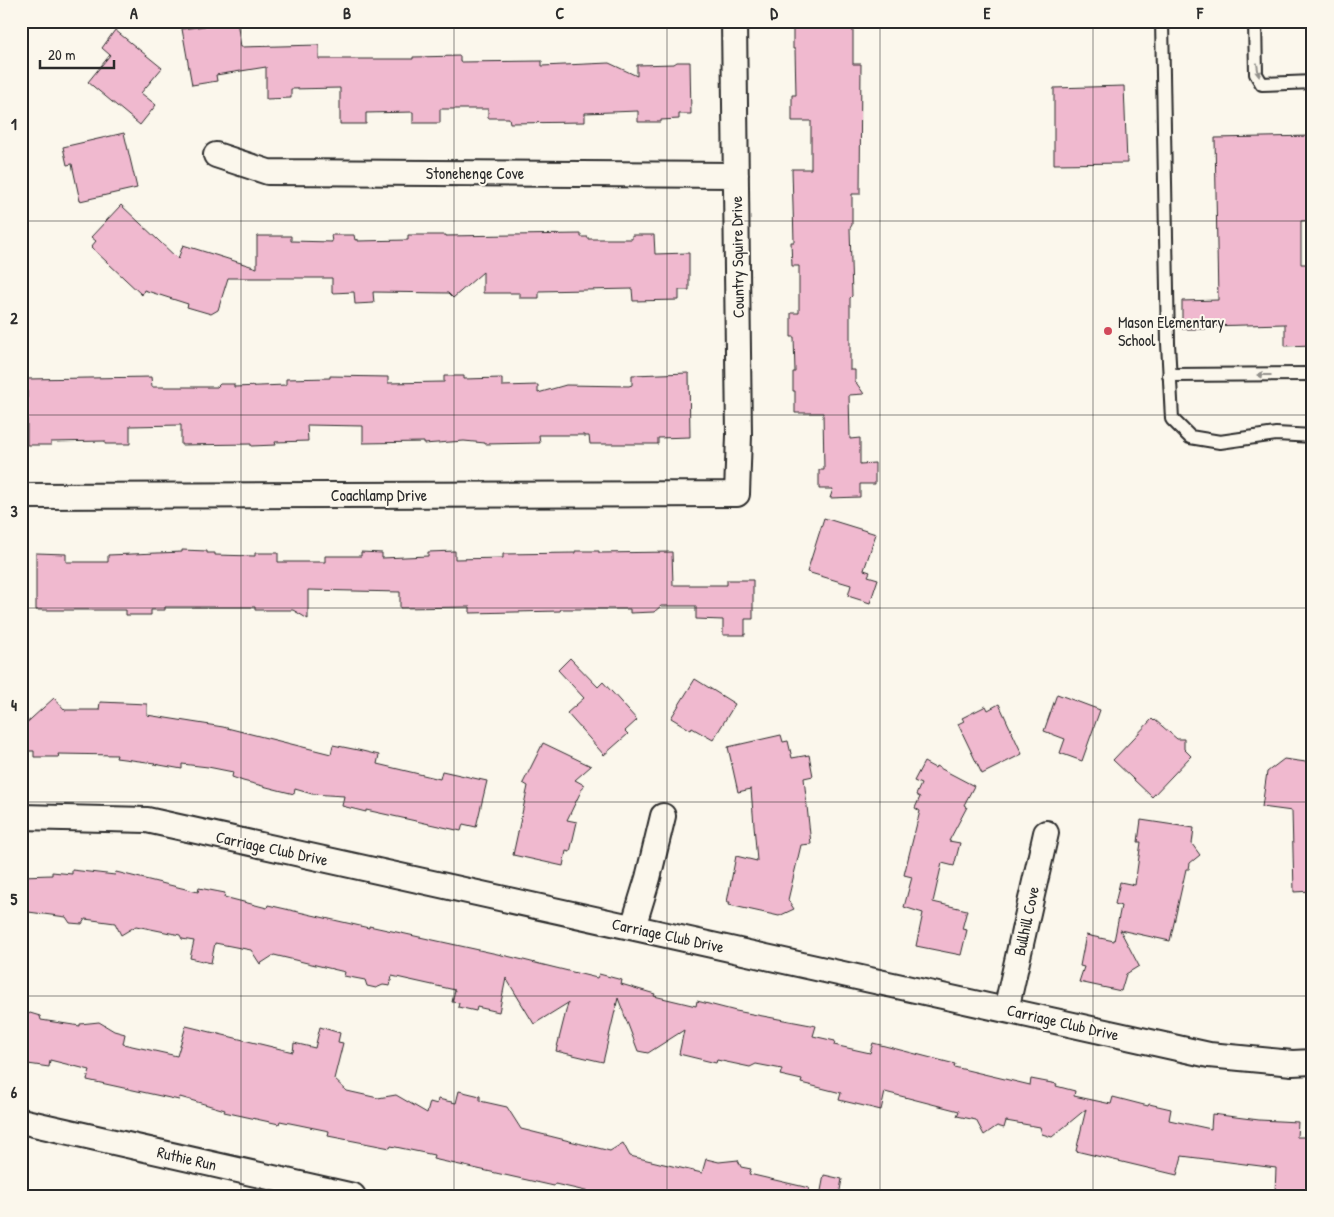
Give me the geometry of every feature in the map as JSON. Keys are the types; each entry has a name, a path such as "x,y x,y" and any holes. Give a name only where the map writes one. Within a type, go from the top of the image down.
{"street":[{"name":"Country Squire Drive","path":"734,21 739,435 737,494"},
{"name":"Stonehenge Cove","path":"216,155 268,172 736,175"},
{"name":"Coachlamp Drive","path":"21,496 737,494"},
{"path":"633,927 648,878 663,816"},
{"name":"Carriage Club Drive","path":"21,817 147,820 1209,1055 1292,1063 1313,1062"},
{"name":"Bullhill Cove","path":"1006,1010 1046,832"},
{"name":"Ruthie Run","path":"21,1121 353,1196"}],"lane":[{"path":"1162,21 1169,375 1172,419 1190,437 1220,442 1276,434 1313,436"},
{"path":"1255,21 1256,74 1262,84 1313,82"},
{"path":"1169,375 1313,374"}],"building":[{"path":"204,21 237,21 241,47 319,45 319,59 413,59 413,57 460,56 460,62 542,61 542,66 609,63 637,76 637,65 690,62 691,114 679,114 679,119 661,120 661,122 638,122 638,111 585,113 585,122 510,123 509,118 488,118 488,109 440,109 440,123 413,123 413,112 366,113 366,124 340,124 340,88 291,89 291,98 266,99 266,67 216,75 217,81 192,85 182,29 205,26"},
{"path":"793,21 853,21 853,64 861,64 860,194 852,194 852,225 850,228 852,296 850,298 850,370 855,370 855,381 864,394 849,395 850,439 860,438 860,464 875,463 875,484 860,484 860,497 830,498 833,489 819,489 819,470 824,470 823,413 795,413 795,391 793,391 793,372 795,372 794,337 791,337 791,313 799,313 799,266 792,266 791,242 794,242 792,169 811,169 811,121 792,121 792,95 796,95"},
{"path":"115,30 162,68 141,93 156,105 140,125 88,82 110,55 102,48"},
{"path":"1124,86 1127,163 1054,164 1054,88"},
{"path":"124,133 137,188 80,201 72,164 67,165 63,147"},
{"path":"1313,136 1313,220 1301,221 1301,264 1313,264 1313,345 1285,346 1285,324 1207,326 1207,329 1182,329 1182,301 1218,300 1215,138"},
{"path":"121,205 178,259 183,245 257,268 257,236 291,236 291,241 332,242 331,235 354,235 355,240 358,239 358,241 408,240 408,235 581,234 581,237 588,237 588,239 632,239 632,235 654,235 655,254 689,253 689,290 679,290 679,300 633,301 632,289 539,291 539,298 520,298 520,293 483,293 483,272 453,298 448,293 373,292 374,303 355,304 354,292 332,293 332,278 228,278 218,310 211,314 187,307 188,304 144,290 142,295 91,247 96,241 91,237"},
{"path":"689,373 690,437 658,438 658,444 590,444 589,436 584,435 539,435 540,443 485,444 464,441 424,444 424,442 363,443 363,426 307,425 308,441 275,442 276,445 251,446 251,444 181,445 181,425 130,426 130,444 105,444 105,441 51,442 51,445 27,445 27,379 151,377 152,387 217,387 220,384 234,384 234,387 286,385 286,379 330,378 330,376 388,377 388,383 444,382 444,376 464,376 464,379 502,378 502,386 538,385 538,393 566,385 629,386 632,385 632,375"},
{"path":"824,518 876,534 864,570 870,572 868,576 878,579 870,603 848,596 851,585 807,572"},
{"path":"182,550 207,551 207,553 215,553 215,555 255,556 255,553 278,553 278,562 325,562 325,556 361,556 361,552 382,553 382,558 428,556 428,552 455,551 455,559 503,558 503,554 575,553 575,551 599,551 599,553 672,552 673,585 727,585 727,580 753,580 753,619 745,619 745,635 723,635 723,620 696,619 696,606 661,606 654,612 630,613 630,609 561,609 560,611 470,613 470,607 400,608 400,592 308,590 308,619 293,610 255,610 255,607 165,607 165,610 151,610 151,615 126,615 126,610 36,610 36,553 66,554 66,562 108,562 108,555 182,552"},
{"path":"570,658 598,687 603,682 637,720 625,731 628,734 604,755 567,713 584,698 558,670"},
{"path":"695,679 735,704 713,740 671,718"},
{"path":"1057,694 1100,710 1082,761 1060,753 1065,739 1044,731"},
{"path":"54,698 65,710 99,710 100,702 147,704 147,715 223,727 331,754 333,745 358,750 379,755 377,764 440,779 442,771 487,781 476,827 463,824 461,831 366,810 366,812 342,806 344,796 312,794 295,789 294,794 243,781 232,777 233,772 208,767 182,764 182,769 116,758 117,755 58,754 59,757 34,757 34,751 21,751 21,728"},
{"path":"999,704 1022,754 982,774 958,724 964,721 962,718 986,706 988,710"},
{"path":"1152,719 1177,739 1184,739 1184,749 1191,756 1152,797 1113,760"},
{"path":"781,735 783,742 788,741 792,758 809,755 813,776 804,778 811,844 801,845 788,900 794,909 779,916 729,905 730,902 727,902 736,856 757,861 751,789 738,792 728,747"},
{"path":"543,743 591,766 575,780 584,785 567,820 577,822 570,852 566,851 563,866 513,855 528,786 523,783"},
{"path":"1284,759 1313,763 1313,891 1294,892 1292,811 1262,807 1267,772"},
{"path":"924,762 935,768 936,766 974,786 964,805 967,807 949,841 960,843 954,866 942,863 933,902 967,910 962,929 967,930 961,955 916,946 923,913 904,907 912,877 904,875 920,811 915,808 920,797 916,795 921,784 914,781"},
{"path":"1141,820 1194,828 1192,844 1200,855 1190,863 1189,869 1186,869 1170,941 1120,930 1139,966 1126,974 1121,991 1079,982 1084,967 1080,966 1086,935 1114,941 1121,906 1115,904 1120,882 1135,885 1141,842 1138,842"},
{"path":"72,870 115,875 116,872 198,892 199,888 225,893 224,897 267,908 268,905 369,928 369,926 597,978 599,974 622,980 621,984 655,994 654,996 696,1006 697,1001 736,1011 816,1026 813,1036 835,1041 834,1045 870,1053 873,1043 955,1064 954,1067 1030,1085 1031,1079 1057,1084 1056,1086 1075,1091 1074,1096 1111,1104 1113,1097 1148,1106 1149,1104 1171,1109 1169,1120 1211,1129 1212,1114 1259,1120 1298,1122 1297,1137 1313,1137 1313,1195 1275,1193 1276,1168 1182,1156 1177,1175 1076,1151 1086,1109 1052,1137 1042,1134 1040,1127 1006,1121 1004,1128 997,1126 984,1135 976,1120 957,1116 959,1111 885,1092 881,1110 839,1100 841,1093 801,1083 802,1080 780,1075 782,1069 756,1064 750,1067 717,1060 716,1063 679,1054 684,1030 648,1053 638,1051 618,998 603,1062 556,1051 568,1003 534,1024 506,978 499,1012 477,1007 476,1011 458,1007 459,1003 452,1002 455,990 392,976 390,986 383,985 376,988 367,986 365,980 344,976 345,972 274,955 260,964 251,950 215,943 211,963 190,958 194,941 182,939 180,935 136,926 121,935 115,923 85,919 82,924 70,923 66,917 21,911 21,876 52,875 52,872 72,874"},
{"path":"30,1013 40,1016 41,1020 80,1026 80,1024 99,1022 114,1031 125,1034 123,1044 177,1056 186,1026 293,1052 294,1043 315,1048 320,1027 340,1033 338,1042 343,1043 334,1079 347,1091 378,1098 396,1095 427,1113 430,1102 437,1104 438,1099 456,1103 459,1091 480,1096 480,1101 507,1107 521,1129 610,1151 623,1143 630,1156 702,1173 706,1159 719,1162 738,1160 741,1167 751,1169 749,1174 809,1188 808,1196 607,1196 433,1159 434,1155 328,1136 329,1131 280,1121 279,1124 224,1112 225,1110 180,1097 179,1100 87,1080 90,1070 50,1060 49,1067 21,1063 21,1019"},
{"path":"824,1175 842,1179 839,1196 820,1196"}],"place":[{"name":"Mason Elementary School","path":"1108,331"}]}
